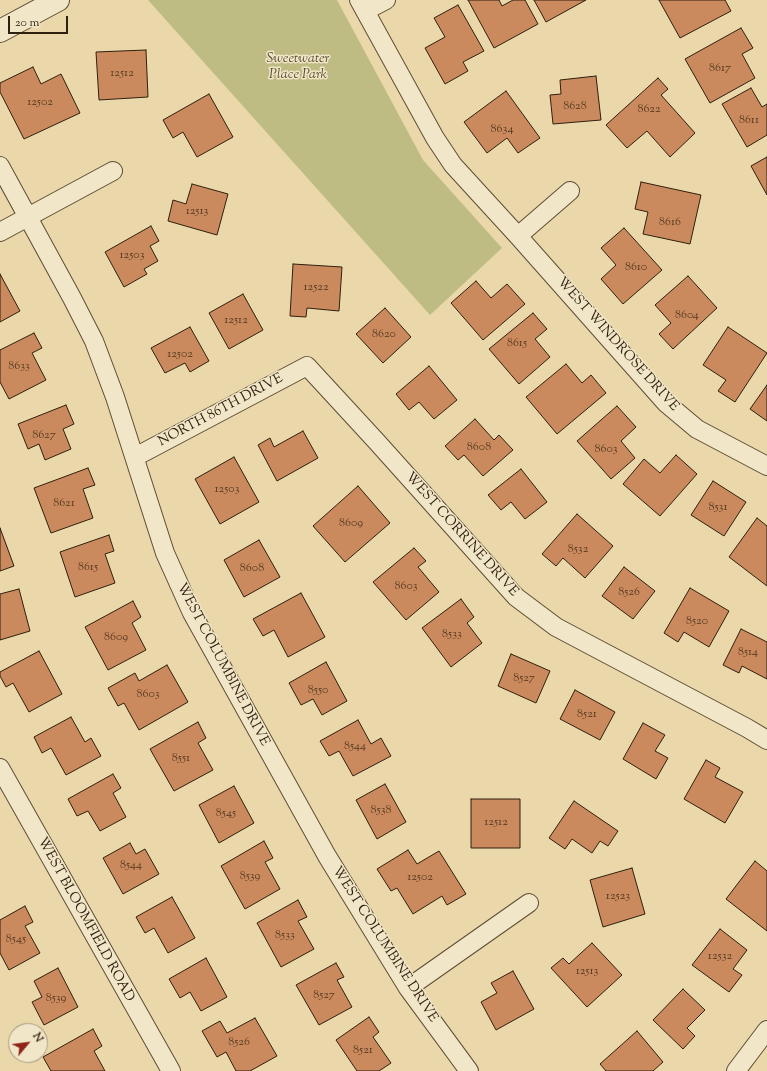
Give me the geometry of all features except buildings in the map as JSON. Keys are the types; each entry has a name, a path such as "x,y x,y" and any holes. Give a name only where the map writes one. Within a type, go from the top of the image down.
{"street":[{"path":"0,31 58,0"},
{"path":"362,6 386,0"},
{"name":"WEST WINDROSE DRIVE","path":"362,6 435,138 453,165 666,403 697,429 767,466"},
{"name":"WEST COLUMBINE DRIVE","path":"0,166 94,341 116,398 165,553 192,613 327,856 408,988 469,1071"},
{"path":"0,232 113,171"},
{"path":"518,236 570,191"},
{"name":"NORTH 86TH DRIVE","path":"135,457 307,366"},
{"name":"WEST CORRINE DRIVE","path":"307,366 516,597 556,627 767,740"},
{"name":"WEST BLOOMFIELD ROAD","path":"0,768 171,1071"},
{"path":"408,988 529,904"},
{"path":"740,1070 767,1030"}],"green space":[{"name":"Sweetwater Place Park","path":"148,0 337,0 423,160 502,248 430,315"}]}
